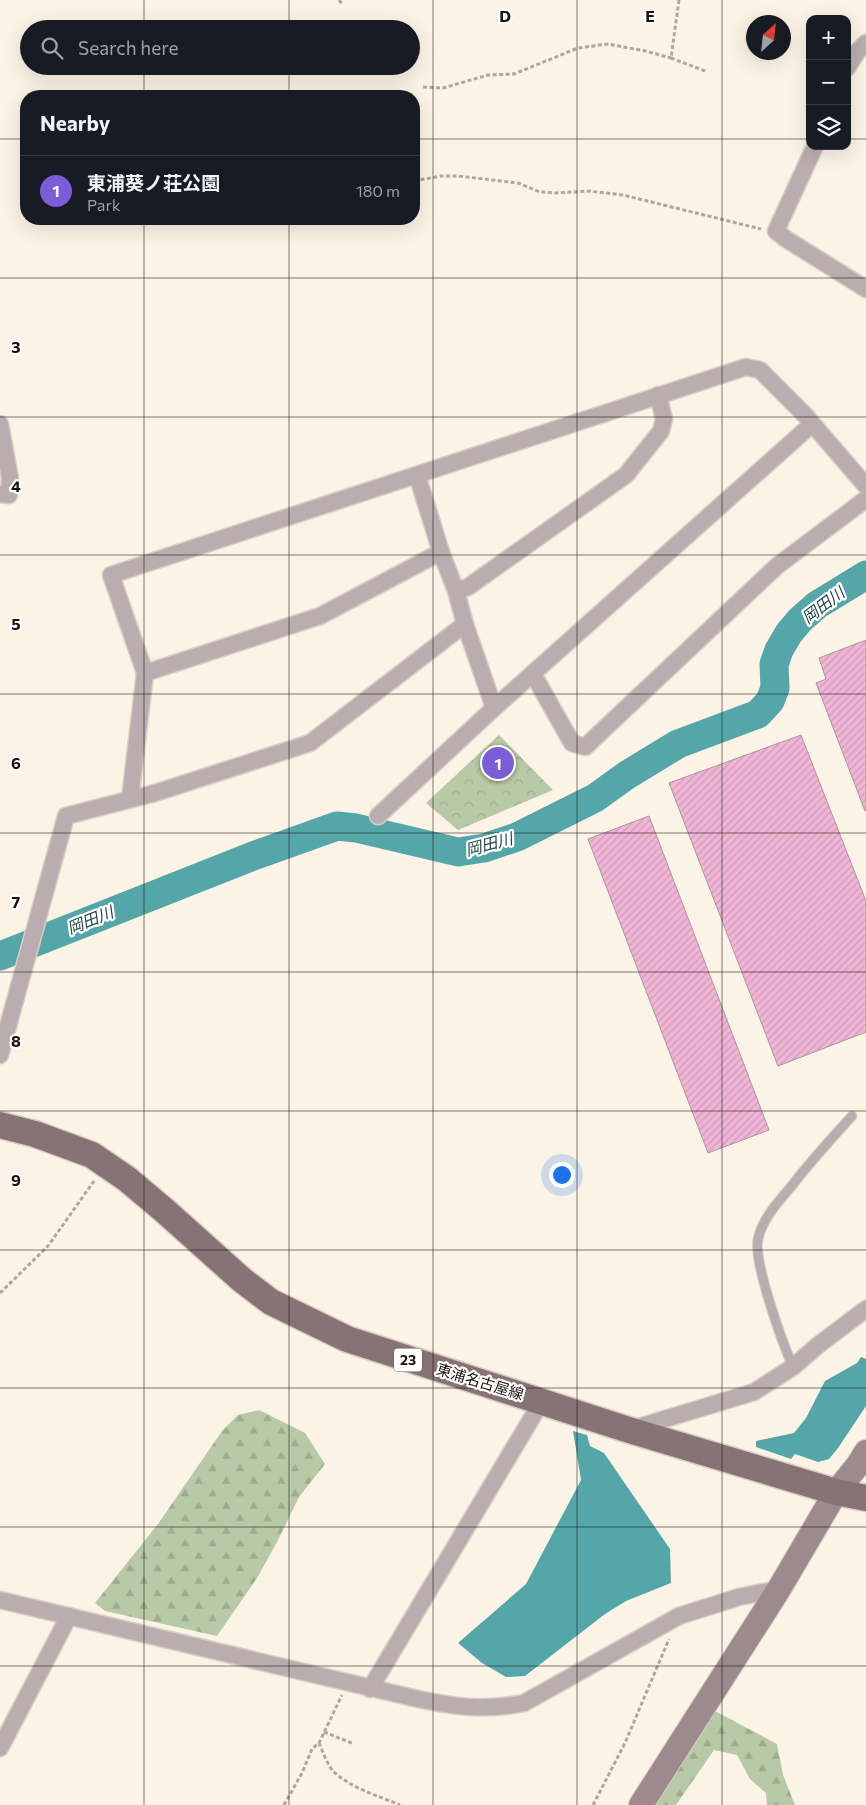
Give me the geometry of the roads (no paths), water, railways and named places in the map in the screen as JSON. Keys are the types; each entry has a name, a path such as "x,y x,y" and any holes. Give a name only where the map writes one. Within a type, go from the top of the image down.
{"main road":[{"name":"東浦名古屋線","path":"0,1125 35,1134 92,1156 105,1164 127,1179 242,1280 271,1302 346,1339 630,1430 836,1492 866,1498"}],"street":[{"path":"851,62 866,43"},
{"path":"813,150 776,231 866,289"},
{"path":"130,799 144,673 111,575 658,395 750,367 760,370 812,424 866,486"},
{"path":"456,591 468,587 626,474 661,431 664,419 658,395"},
{"path":"0,424 10,478 9,495 0,494"},
{"path":"378,816 494,708 812,424"},
{"path":"417,474 441,552 456,591 465,624 494,708"},
{"path":"534,674 572,743 585,747 777,566 866,499"},
{"path":"144,673 320,616 441,552"},
{"path":"0,1054 4,1024 66,816 80,814 155,793 310,743 465,624"},
{"path":"630,1430 754,1392 793,1367 866,1308"},
{"path":"370,1689 542,1401"},
{"path":"640,1805 780,1589 836,1492 866,1452"},
{"path":"0,1600 370,1689 457,1707 500,1708 524,1703 679,1616 739,1597 780,1589"},
{"path":"0,1748 69,1616"}],"lane":[{"path":"793,1367 784,1347 757,1258 758,1240 763,1226 774,1207 816,1154 852,1116"}],"water":[{"path":"861,1357 866,1359 866,1406 829,1459 818,1462 795,1454 791,1459 756,1447 756,1441 794,1433 806,1418 825,1381 857,1363"},
{"path":"573,1431 587,1435 590,1446 604,1453 670,1549 671,1583 626,1601 605,1614 525,1676 506,1677 482,1663 458,1643 526,1584 581,1480"}],"waterway":[{"name":"岡田川","path":"0,956 253,856 337,826 356,828 458,852 484,848 517,837 595,798 627,775 678,744 758,714 770,701 775,688 774,664 779,650 789,633 817,605 866,575"}],"place":[{"name":"東浦葵ノ荘公園","path":"498,763"}]}
